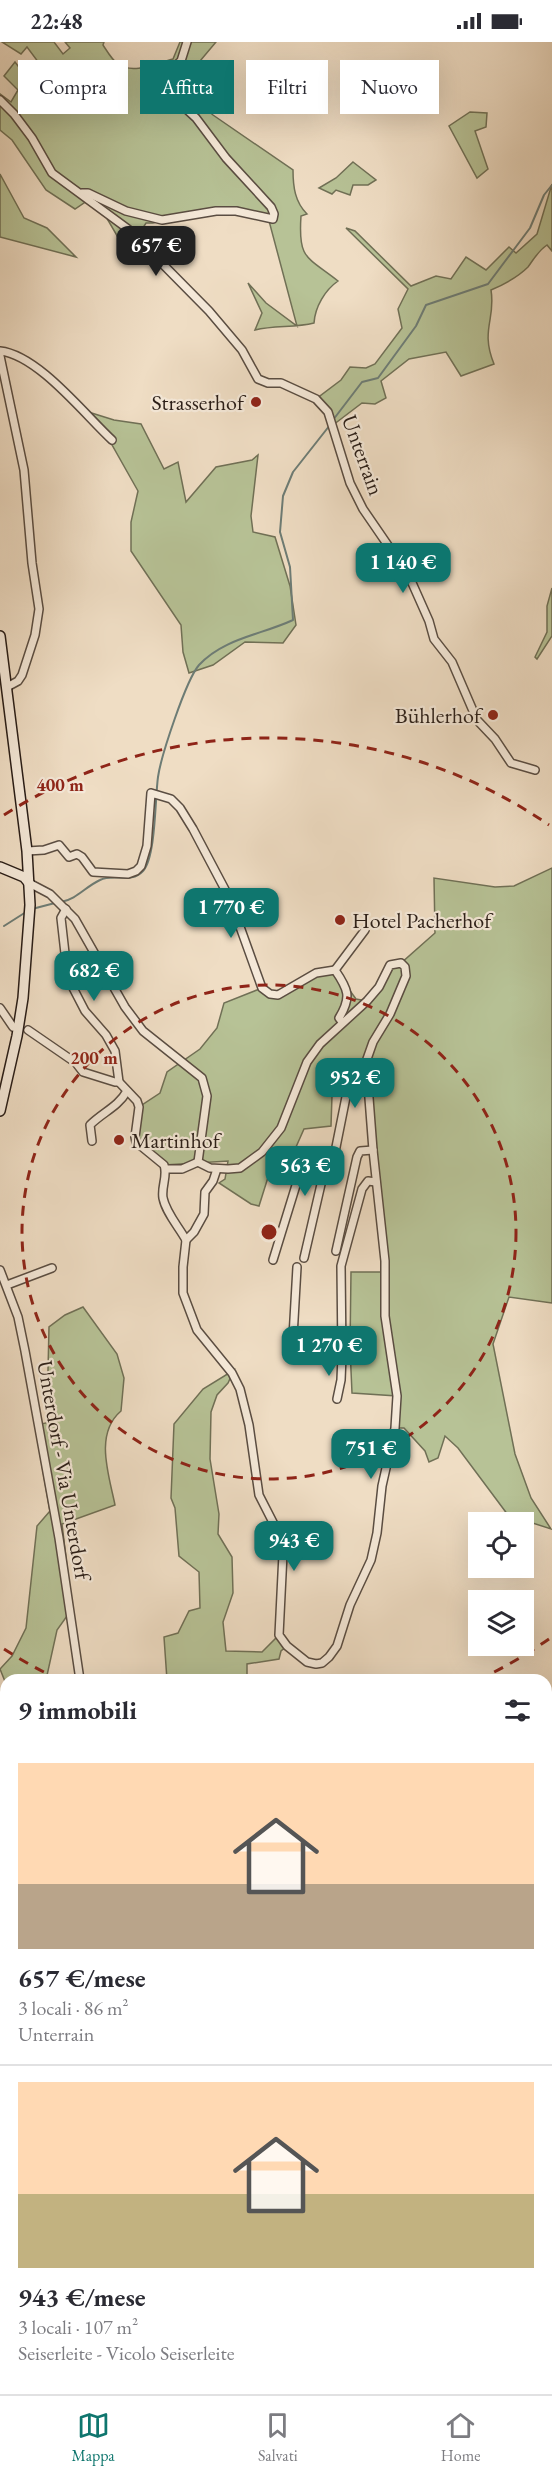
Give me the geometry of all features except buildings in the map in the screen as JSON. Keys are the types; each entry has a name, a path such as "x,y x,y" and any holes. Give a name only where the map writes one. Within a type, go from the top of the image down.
{"main road":[{"path":"0,636 27,851 30,905 26,972 19,1026 0,1111"},
{"path":"0,867 24,877 29,883"}],"street":[{"path":"81,193 88,193 134,214 162,220 216,211 236,211 273,219 274,214 271,207 226,158 196,118 159,84 158,80 162,74 181,62 187,42"},
{"name":"Unterrain","path":"0,100 32,138 52,173 128,229 195,297 242,350 258,379 268,383 281,383 316,399 331,417 350,483 363,509 409,576 434,639 452,662 477,720 495,739 512,763 535,770"},
{"path":"0,351 21,357 52,380 112,440"},
{"path":"0,356 24,470 32,563 39,609 35,635 22,675 18,681 7,687"},
{"path":"27,851 44,850 59,845 69,857 77,854 82,857 97,874 136,872 144,858 151,793 160,795 171,799 180,808 212,863 230,899 262,988 270,994 278,995 316,973 335,970 365,930"},
{"path":"29,883 58,901 66,909 88,939 125,1007 143,1031 202,1078 207,1096 198,1162"},
{"path":"66,909 62,918 69,978 85,1011 106,1035 115,1051 119,1082"},
{"path":"28,1030 76,1063 83,1072 119,1082 137,1101 139,1107 136,1142 164,1165 166,1169 163,1200 186,1240 183,1293 197,1330 232,1373 240,1389 249,1425 259,1495 281,1538 283,1554 279,1635 287,1646 307,1662 322,1663 338,1646 350,1605 371,1560 382,1485 397,1414 398,1396 384,1316 385,1261 367,1072 373,1042 390,1014 406,976 405,967 401,963 390,965 379,987 367,1001 320,1044 307,1062 289,1112 269,1144 250,1162 240,1168 217,1169 198,1162 182,1169 166,1169"},
{"path":"335,970 348,995 347,1006 339,1018 342,1022"},
{"path":"0,1008 13,1027"},
{"path":"304,1258 322,1180 333,1162 347,1092 354,1079 367,1072"},
{"path":"92,1141 90,1125 101,1113 114,1108 127,1091"},
{"path":"336,1251 357,1157 360,1151 373,1150"},
{"path":"273,1260 301,1169 312,1160 333,1162"},
{"path":"186,1240 194,1232 204,1214 205,1192 213,1181 217,1169"},
{"path":"338,1400 342,1380 341,1266 362,1189 368,1181 376,1182"},
{"path":"297,1267 293,1337 295,1342 318,1355 342,1356"},
{"path":"7,1285 52,1268"},
{"name":"Unterdorf - Via Unterdorf","path":"0,1270 18,1317 25,1351 59,1538 78,1674"}],"green space":[{"path":"2,42 54,42 63,54 70,48 65,42 104,42 103,45 114,60 37,60 27,47 21,54"},
{"path":"180,42 216,42 201,60 170,60 173,59"},
{"path":"15,62 18,66 18,90 4,76"},
{"path":"128,68 140,68 140,114 212,114 293,170 296,194 307,214 301,216 300,230 303,249 311,261 338,281 322,299 316,311 314,323 297,326 268,217 237,207 197,211 146,223 136,239 125,230 119,239 105,215 87,201 75,209 46,190 12,140 0,130 0,94 11,102 18,90 18,114 128,114"},
{"path":"470,112 487,113 486,127 475,131 488,169 477,178 449,126"},
{"path":"353,162 376,180 368,185 353,185 350,195 336,190 332,194 319,188 336,178"},
{"path":"0,174 24,218 47,228 76,257 0,237"},
{"path":"552,184 552,251 547,245 520,274 491,290 492,309 488,342 494,364 461,376 446,352 409,359 381,381 386,398 375,404 362,403 333,425 316,399 341,380 350,367 366,368 375,364 402,328 398,309 408,289 346,228 355,231 411,286 436,276 451,279 466,257 486,270 509,247 516,253 537,234"},
{"path":"248,283 266,303 297,326 255,330 262,313"},
{"path":"82,410 114,420 141,424 164,469 178,462 186,502 216,467 252,460 258,455 251,516 253,532 275,537 290,586 296,625 283,643 245,642 213,665 189,673 183,652 181,625 131,551 131,522 138,491 112,445"},
{"path":"552,588 552,636 537,659 535,657 547,632 547,606"},
{"path":"552,868 552,1303 509,1297 493,1344 515,1454 531,1498 551,1529 534,1523 534,1512 506,1512 458,1448 445,1436 438,1458 429,1462 425,1451 404,1428 395,1428 397,1396 352,1393 351,1272 385,1272 370,1071 355,1065 343,1070 332,1096 331,1126 304,1129 292,1156 275,1155 259,1206 251,1204 219,1183 225,1179 228,1161 164,1165 136,1142 139,1107 160,1093 167,1072 200,1049 217,1028 224,1003 262,988 278,995 316,973 335,970 356,999 367,1001 388,969 401,963 435,933 434,878 495,887 514,886"},
{"path":"83,1307 117,1354 124,1378 121,1411 113,1420 106,1443 107,1468 115,1505 62,1524 72,1609 57,1630 47,1674 2,1674 0,1669 12,1656 26,1628 37,1526 50,1511 35,1425 57,1421 48,1371 49,1327 65,1315"},
{"path":"234,1370 228,1383 217,1395 211,1412 210,1459 219,1514 218,1534 232,1557 233,1593 223,1622 226,1651 262,1652 279,1635 287,1646 281,1651 279,1659 247,1664 247,1674 167,1674 164,1637 178,1633 189,1611 200,1608 199,1572 179,1556 175,1508 171,1498 174,1424 203,1389"}],"waterway":[{"path":"333,420 362,382 378,378 416,326 426,305 488,284 530,228 544,195 552,185"},
{"path":"61,902 105,878 128,878 143,871 153,840 160,767 181,701 199,665 231,643 293,620 290,567 280,532 283,496 293,472 330,425"},
{"path":"32,909 55,903"},
{"path":"4,926 26,912"}],"place":[{"name":"Strasserhof","path":"256,402"},
{"name":"Bühlerhof","path":"493,715"},
{"name":"Hotel Pacherhof","path":"340,920"},
{"name":"Martinhof","path":"119,1140"}]}
